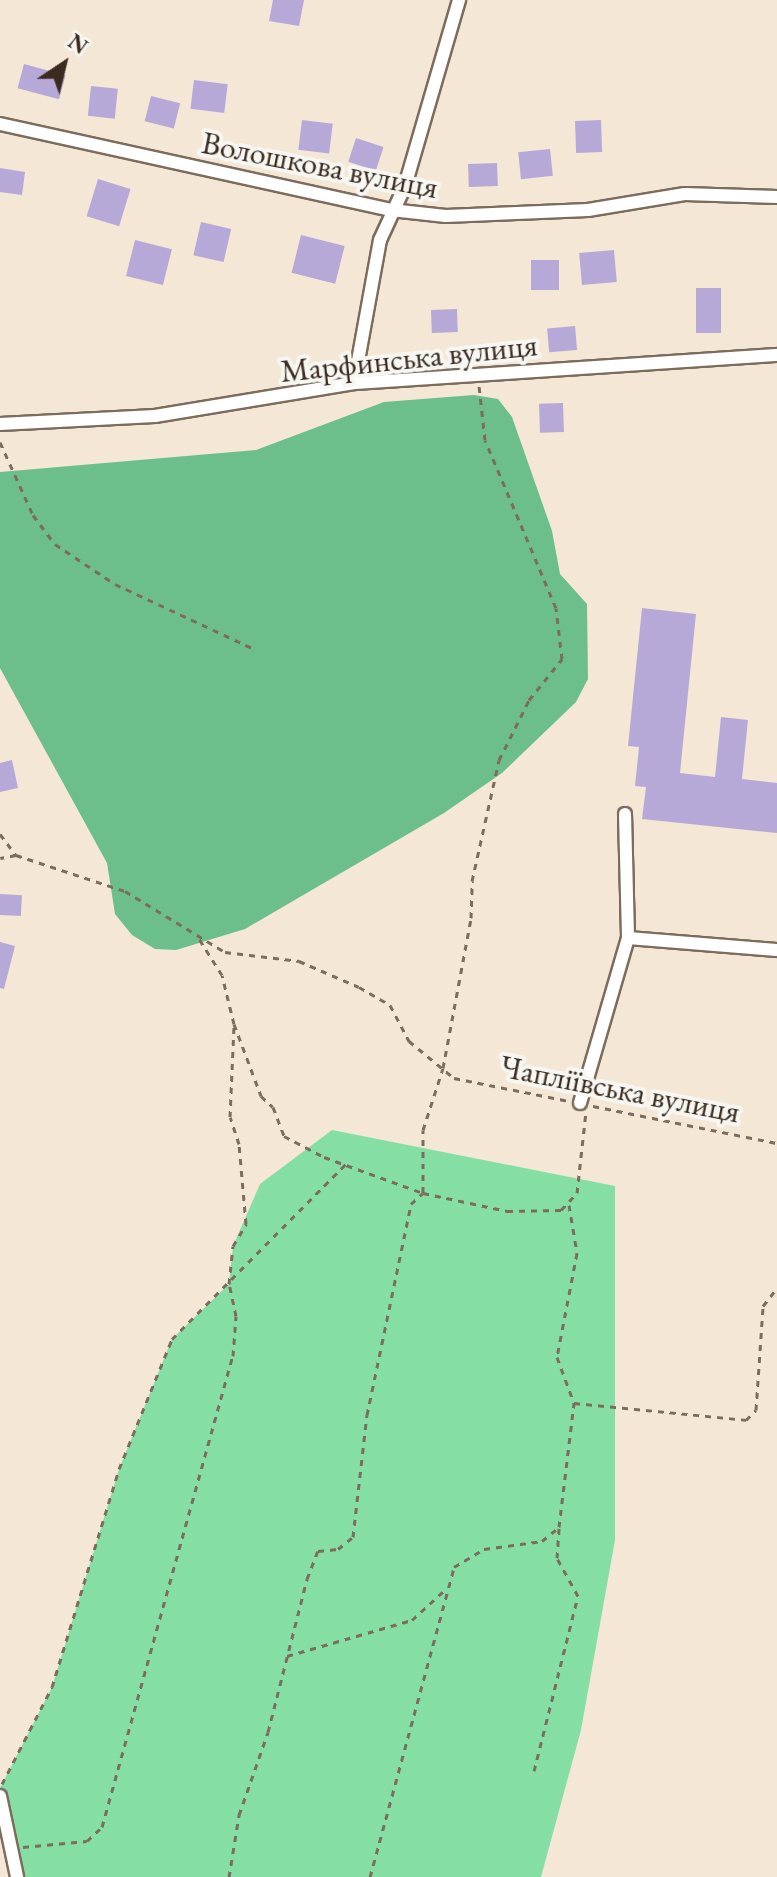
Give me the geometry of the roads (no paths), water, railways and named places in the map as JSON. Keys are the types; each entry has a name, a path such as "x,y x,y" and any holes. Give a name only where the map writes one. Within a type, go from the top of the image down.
{"street":[{"path":"354,383 380,240 391,210 405,186 459,0"},
{"name":"Волошкова вулиця","path":"0,124 391,210 446,216 588,210 685,194 777,197"},
{"name":"Марфинська вулиця","path":"0,424 155,416 354,383 777,355"},
{"path":"583,1104 628,938 625,814"},
{"path":"628,938 777,950"},
{"path":"0,1796 17,1877"}]}
